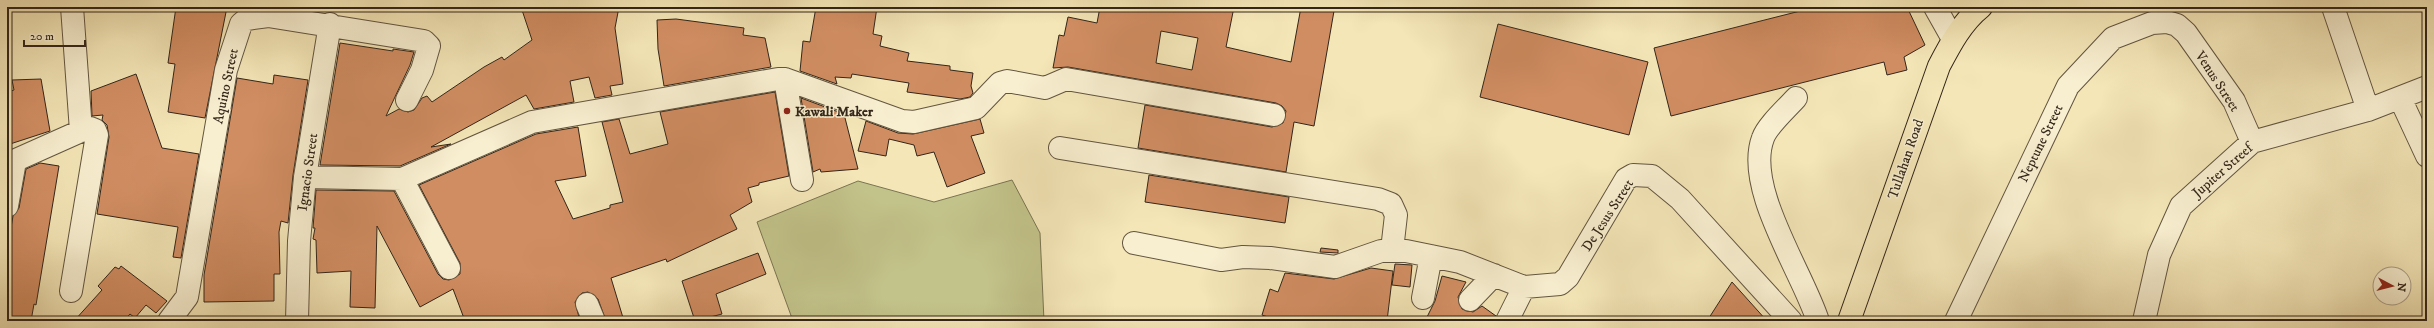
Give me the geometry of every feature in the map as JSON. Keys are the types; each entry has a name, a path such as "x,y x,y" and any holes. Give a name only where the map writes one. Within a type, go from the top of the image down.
{"main road":[{"name":"Tullahan Road","path":"1849,321 1923,107 1939,66 1953,39 1974,13 1981,7"}],"street":[{"path":"72,7 86,130"},
{"path":"1935,7 1953,39"},
{"path":"2333,7 2368,110"},
{"name":"Aquino Street","path":"169,321 182,306 187,297 226,70 241,24 248,19 268,16 330,24 424,41 429,46 428,55 407,100"},
{"name":"Neptune Street","path":"1956,321 2068,86 2113,38 2152,23 2167,22 2177,25"},
{"name":"Ignacio Street","path":"297,321 299,241 305,177 330,24"},
{"name":"Venus Street","path":"2177,25 2186,33 2234,101 2252,142"},
{"path":"305,177 402,180 532,122 770,80 785,79 902,121 914,122 976,108 1000,83 1007,81 1045,88 1066,79 1274,115"},
{"path":"785,79 802,180"},
{"name":"Jupiter Streef","path":"2144,321 2159,254 2181,206 2252,142 2368,110 2427,86"},
{"path":"1796,98 1763,136 1759,155 1762,179 1775,226 1818,321"},
{"path":"2400,98 2427,156"},
{"path":"7,206 11,163 86,130 96,130 97,135 71,290"},
{"path":"1060,148 1378,199 1391,204 1396,215 1386,250 1335,267 1270,258 1243,257 1221,260 1134,243"},
{"name":"De Jesus Street","path":"1386,250 1431,256 1460,262 1524,287 1560,284 1568,277 1626,179 1633,175 1643,174 1652,176 1680,199 1791,321"},
{"path":"402,180 449,268"},
{"path":"1423,298 1431,256"},
{"path":"1470,300 1494,275"},
{"path":"1507,321 1524,287"}],"green space":[{"path":"1012,180 1040,233 1044,321 793,321 757,222 858,181 934,202"}],"building":[{"path":"176,7 227,7 205,118 168,112 175,64 168,63"},
{"path":"521,7 619,7 615,28 623,84 610,86 612,95 595,98 589,77 570,81 574,102 534,109 526,95 431,147 451,144 400,166 320,165 340,43 393,51 393,49 414,52 410,65 386,116 399,109 408,112 414,110 422,98 427,96 432,102 484,67 502,57 504,60 532,40"},
{"path":"816,7 877,7 873,34 882,36 880,46 909,53 907,61 950,66 950,70 973,73 971,86 973,93 970,97 960,99 907,92 909,83 852,74 851,78 835,77 837,84 800,71 803,41 810,42"},
{"path":"1100,7 1234,7 1226,47 1291,62 1301,7 1334,11 1314,126 1294,122 1286,172 1138,148 1145,105 1272,127 1283,123 1286,111 1282,106 1276,103 1068,67 1053,68 1059,35 1064,36 1068,17 1097,23","holes":["1161,31 1198,38 1192,70 1156,63"]},
{"path":"1816,7 1907,7 1925,45 1904,57 1907,70 1887,75 1884,62 1671,116 1654,48"},
{"path":"676,19 744,28 743,35 765,38 771,67 664,86 658,49 657,20"},
{"path":"1498,24 1648,62 1629,135 1480,97"},
{"path":"136,74 162,148 199,154 181,258 173,257 178,227 97,214 109,137 107,125 102,120 103,115 92,116 91,91"},
{"path":"274,75 308,80 293,175 288,223 281,221 279,232 280,274 274,274 274,301 204,302 204,275 237,78 273,84"},
{"path":"41,79 50,131 7,145 7,92 14,90 12,80"},
{"path":"775,92 789,176 759,183 759,185 748,188 752,202 730,215 737,229 667,262 666,259 611,278 624,321 606,321 598,299 588,292 582,293 575,302 580,321 465,321 453,289 420,307 377,226 375,308 350,307 351,271 317,273 316,240 313,239 315,228 313,228 316,190 394,191 438,274 443,279 449,280 460,274 460,263 419,185 536,134 578,127 586,176 555,181 573,219 610,208 610,205 623,202 602,122 619,119 630,154 668,144 660,112"},
{"path":"801,98 844,114 858,169 821,172 820,169 813,172"},
{"path":"980,119 984,133 971,136 985,173 947,187 934,152 917,156 914,145 889,139 886,156 858,151 866,121 898,133 913,134"},
{"path":"40,163 59,166 36,305 34,304 31,321 7,321 7,251 13,216 19,208 26,169"},
{"path":"1149,175 1289,197 1285,223 1145,202"},
{"path":"1321,248 1338,250 1338,253 1320,252"},
{"path":"758,253 766,274 716,294 722,314 695,321 682,281"},
{"path":"1395,264 1412,265 1410,287 1392,285"},
{"path":"121,266 167,301 156,313 146,305 135,318 130,314 124,321 74,321 102,290 98,286 115,267 119,269"},
{"path":"1371,268 1393,271 1387,321 1280,321 1262,315 1270,289 1278,292 1285,273 1334,279"},
{"path":"1442,276 1466,282 1458,297 1462,309 1473,312 1482,306 1496,316 1495,321 1425,321 1435,301"},
{"path":"1732,282 1767,321 1707,321"}],"place":[{"name":"Kawali Maker","path":"787,111"}]}
